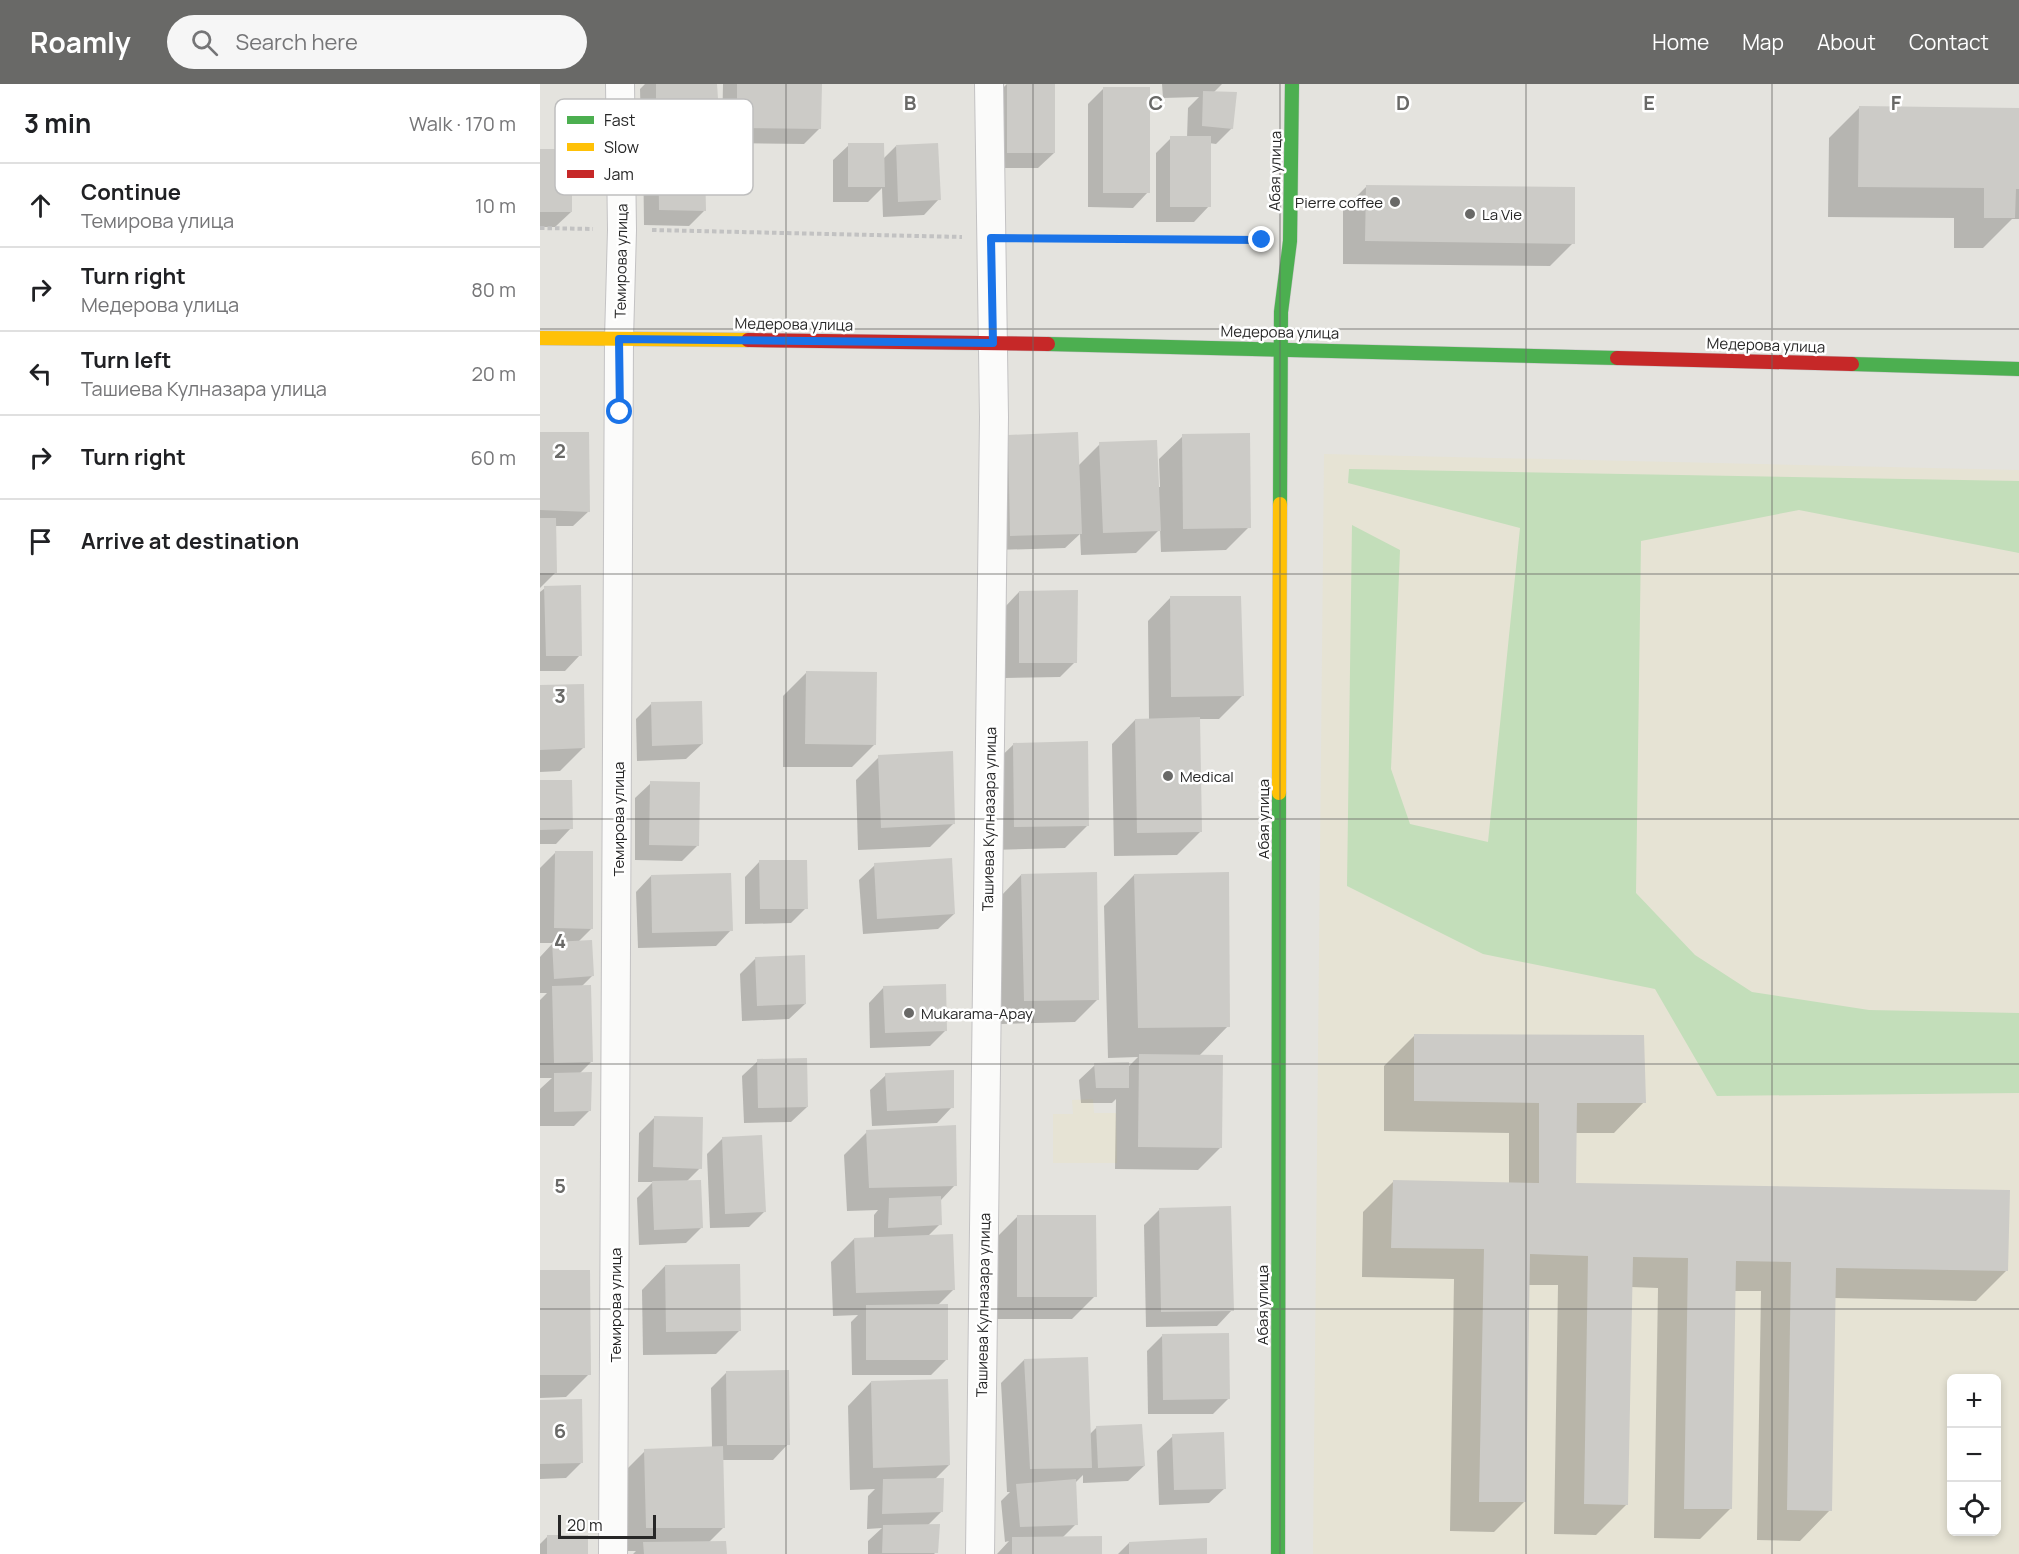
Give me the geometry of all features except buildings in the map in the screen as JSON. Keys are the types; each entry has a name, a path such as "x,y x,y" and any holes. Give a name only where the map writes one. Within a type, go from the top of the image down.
{"main road":[{"name":"Абая улица","path":"1278,1554 1280,348 1281,312 1290,241 1292,84"},
{"name":"Медерова улица","path":"540,338 1280,348 2019,369"}],"street":[{"name":"Темирова улица","path":"620,84 620,99"},
{"name":"Ташиева Кулназара улица","path":"980,1554 993,343 989,84"},
{"name":"Темирова улица","path":"614,1554 622,195"}],"path":[{"path":"540,228 991,238 1290,241"}],"shaded area":[{"path":"1324,454 2019,470 2019,1554 1313,1554"},
{"path":"1093,1099 1094,1113 1116,1113 1117,1163 1053,1163 1053,1114 1073,1114 1072,1100"}],"green space":[{"path":"1349,469 2019,481 2019,553 1799,510 1641,541 1636,893 1695,955 1752,992 1869,1010 2019,1013 2019,1093 1717,1096 1655,989 1483,954 1347,886 1352,525 1400,550 1391,769 1410,824 1488,842 1520,528 1348,483"}],"traffic: fast":[{"path":"1280,504 1281,312 1290,241 1292,84"},
{"path":"1048,344 1617,358"},
{"path":"1852,364 2019,369"},
{"path":"1278,1554 1279,793"}],"traffic: slow":[{"path":"540,338 748,340"},
{"path":"1279,793 1280,504"}],"traffic: jam":[{"path":"748,340 1048,344"},
{"path":"1617,358 1852,364"}],"place":[{"name":"Рierre coffee","path":"1395,202"},
{"name":"La Vie","path":"1470,214"},
{"name":"Medical","path":"1168,776"},
{"name":"Mukarama-Apay","path":"909,1013"}],"route":[{"path":"620,412 619,339 993,343 991,238 1262,240"}]}
